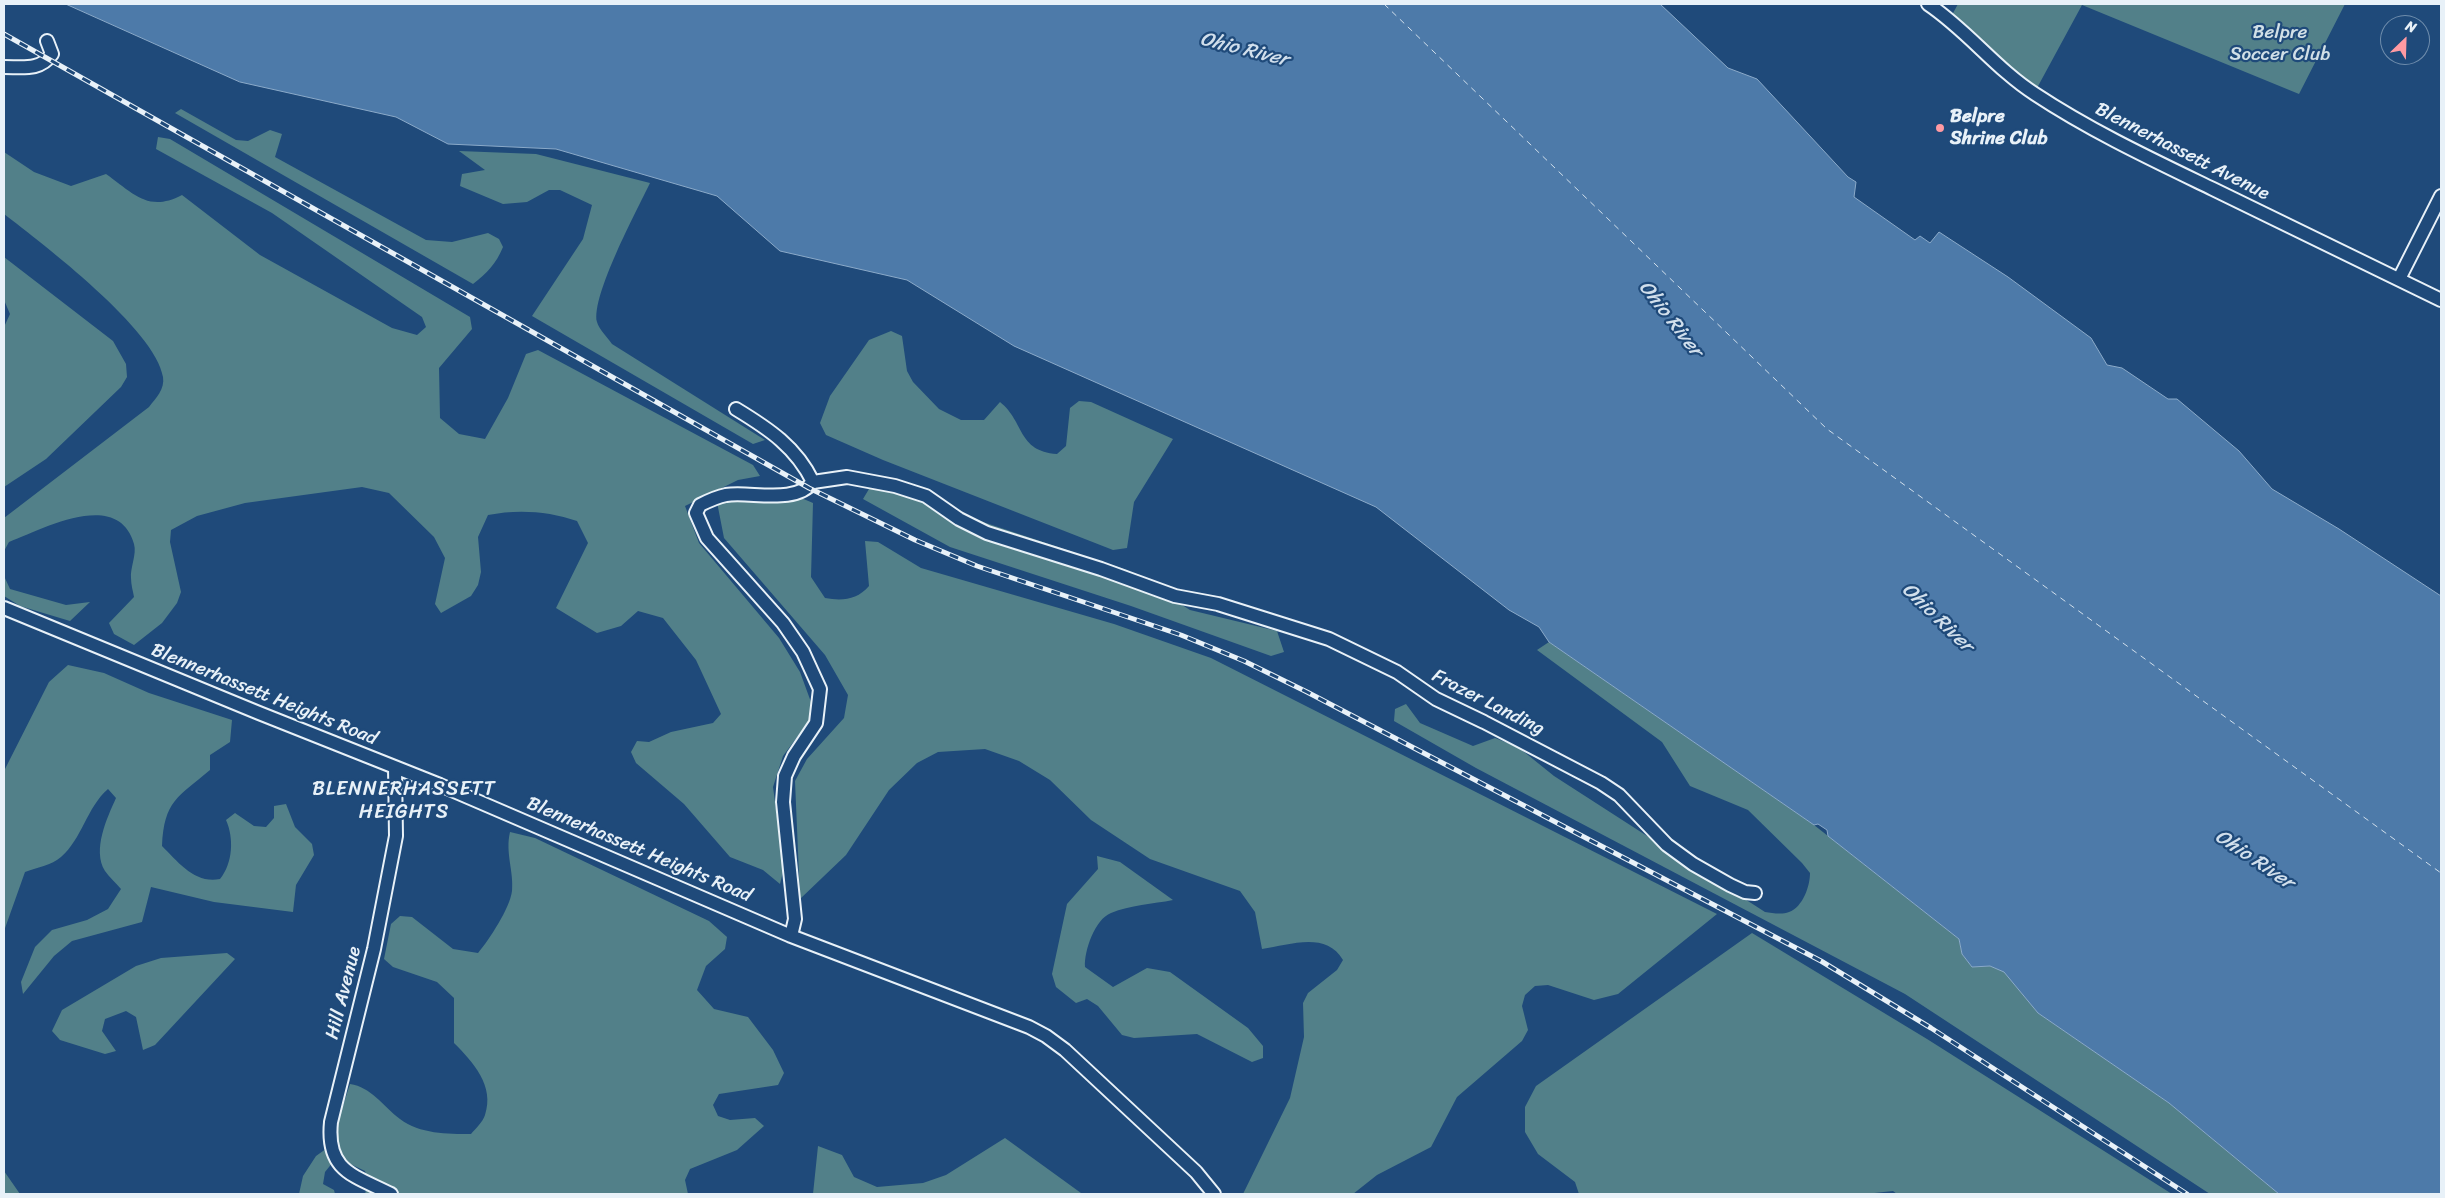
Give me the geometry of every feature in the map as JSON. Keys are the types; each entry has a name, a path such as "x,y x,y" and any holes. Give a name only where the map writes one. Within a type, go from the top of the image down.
{"street":[{"name":"Blennerhassett Avenue","path":"1928,4 1949,20 2014,79 2050,104 2187,177 2441,300"},
{"path":"4,67 32,67 44,64 52,54 47,41"},
{"path":"2399,279 2441,196"},
{"path":"736,409 784,442 805,466 813,482"},
{"name":"Frazer Landing","path":"790,936 795,919 784,802 785,776 794,756 816,723 820,689 803,652 783,623 707,538 696,513 700,505 727,495 775,496 809,488 813,482 848,477 895,486 926,496 960,520 987,533 1101,569 1175,596 1226,606 1329,640 1397,672 1436,699 1601,783 1619,795 1667,845 1692,864 1745,892 1755,893"},
{"name":"Blennerhassett Heights Road","path":"4,608 455,791 790,936 1029,1027 1046,1036 1065,1050 1196,1172 1214,1194"},
{"name":"Hill Avenue","path":"391,1194 349,1173 332,1151 329,1141 374,949 396,836 395,768"}],"green space":[{"name":"Belpre Soccer Club","path":"1958,4 2345,4 2299,94 2082,5 2037,88 2017,75 1952,15"},
{"path":"181,109 236,140 248,141 270,130 282,134 275,157 426,240 452,242 488,233 499,239 503,247 491,268 473,284 175,113"},
{"path":"158,137 170,139 470,317 472,329 439,368 440,418 459,434 485,439 508,398 526,354 538,350 753,465 760,476 738,480 685,506 699,543 779,638 800,672 815,713 783,756 773,787 784,868 780,884 763,870 730,857 684,804 636,763 631,752 637,741 649,742 671,732 713,723 721,714 696,660 663,618 638,611 621,626 597,633 556,608 588,543 577,521 533,512 510,512 488,515 478,537 481,572 478,585 471,596 441,613 435,604 445,558 434,537 389,493 362,487 245,503 197,516 171,530 170,542 181,592 177,603 162,623 134,645 114,634 109,623 134,597 131,574 134,544 125,527 113,518 96,515 59,522 9,542 4,551 4,518 149,407 163,385 163,377 156,358 141,336 120,313 70,266 4,214 4,152 34,172 71,186 106,174 133,194 150,201 160,202 182,195 260,255 392,328 417,335 426,327 422,317 272,213 156,149"},
{"path":"459,151 536,154 650,183 616,253 601,293 597,310 598,325 612,344 765,440 753,444 532,316 583,239 592,205 560,190 549,190 527,202 503,204 460,186 462,174 485,170"},
{"path":"4,257 113,341 126,364 127,377 121,387 46,459 4,487 4,327 10,314 4,300"},
{"path":"891,331 902,336 907,371 913,382 939,409 961,420 984,420 1000,402 1014,418 1028,442 1044,452 1057,454 1066,446 1070,408 1079,401 1091,402 1173,439 1134,502 1127,548 1113,550 883,460 826,435 820,423 830,396 869,340"},
{"path":"875,479 986,523 1127,570 1190,610 1277,631 1284,652 1271,656 1131,606 950,547 863,499"},
{"path":"799,497 813,503 811,577 825,598 854,597 869,586 865,541 878,542 921,568 1114,624 1211,658 1717,914 1618,994 1594,1000 1548,985 1535,986 1525,995 1522,1006 1528,1030 1522,1041 1457,1097 1431,1147 1377,1175 1353,1194 1243,1194 1290,1098 1304,1037 1303,1003 1308,993 1337,970 1343,960 1336,951 1327,945 1307,942 1262,949 1255,912 1240,891 1150,859 1091,820 1050,780 1019,761 985,749 938,752 917,763 889,790 846,855 800,899 795,781 807,759 844,718 848,695 825,655 724,538 717,502"},
{"path":"4,576 10,589 66,605 90,602 70,621 20,606 4,596"},
{"path":"1549,642 1814,825 1959,939 1962,954 1972,967 1990,966 2004,971 2038,1013 2169,1103 2279,1194 2210,1194 1905,994 1476,768 1394,721 1395,709 1406,704 1420,723 1473,746 1495,738 1518,747 1554,776 1765,912 1786,913 1798,906 1805,895 1810,878 1810,873 1802,863 1748,810 1690,786 1662,742 1537,650"},
{"path":"68,665 104,673 149,693 232,720 230,742 210,755 210,770 181,794 170,809 163,831 162,846 181,865 195,875 211,880 220,879 228,866 231,850 229,827 226,820 235,813 254,826 266,827 274,818 274,806 286,804 295,827 312,844 314,855 296,885 293,912 214,902 151,887 142,922 72,941 54,956 23,994 21,982 35,947 52,930 87,920 108,909 121,889 108,876 101,863 100,844 102,834 116,798 108,789 95,805 68,850 61,857 49,864 25,872 4,931 4,771 49,682"},
{"path":"510,832 535,838 709,921 727,937 725,949 706,966 697,990 714,1009 748,1017 773,1050 784,1073 778,1085 719,1094 713,1105 718,1116 730,1120 755,1118 764,1126 737,1150 690,1169 685,1180 688,1194 365,1194 368,1182 365,1171 344,1161 333,1162 325,1172 323,1184 334,1190 335,1194 299,1194 303,1176 316,1156 330,1146 350,1084 371,1093 400,1119 416,1128 443,1133 471,1134 483,1120 487,1104 485,1084 475,1066 454,1043 454,998 437,982 393,967 384,959 391,924 400,916 412,917 453,949 478,953 498,924 512,891 508,847"},
{"path":"1097,856 1120,862 1173,900 1126,908 1105,916 1092,936 1086,953 1085,967 1113,987 1147,968 1170,972 1248,1028 1263,1046 1263,1058 1252,1062 1197,1034 1134,1038 1122,1035 1098,1006 1087,999 1076,1003 1056,987 1052,974 1067,904 1098,869"},
{"path":"1752,933 1927,1039 2172,1194 1897,1194 1893,1191 1865,1194 1579,1194 1575,1182 1538,1154 1525,1132 1525,1107 1536,1086"},
{"path":"227,953 235,959 155,1045 143,1050 136,1017 126,1011 105,1019 102,1031 116,1051 105,1054 60,1040 52,1031 62,1010 136,966 161,958"},
{"path":"1005,1138 1081,1193 1088,1194 813,1194 818,1146 842,1155 854,1177 877,1187 923,1183 946,1175"},
{"path":"4,1171 20,1194 4,1194"}],"water":[{"name":"Ohio River","path":"66,4 1660,4 1728,68 1757,79 1848,177 1856,182 1854,197 1915,240 1920,236 1930,243 1939,232 2008,277 2091,338 2107,365 2122,368 2168,399 2177,399 2239,451 2272,489 2339,529 2441,596 2441,1194 2279,1194 2169,1103 2038,1013 2004,972 1990,966 1972,967 1962,954 1959,939 1828,836 1827,830 1818,824 1814,825 1549,642 1539,627 1509,610 1376,507 1014,346 907,280 780,251 717,196 556,149 448,144 396,117 240,82"}],"ferry route":[{"path":"1384,4 1827,429 2441,873"}],"railway":[{"path":"4,34 809,488 915,540 977,566 1181,635 1244,661 1307,692 1821,961 1931,1028 2187,1194"}],"place":[{"name":"Belpre Shrine Club","path":"1940,128"}],"district":[{"name":"BLENNERHASSETT HEIGHTS","path":"404,802"}]}
